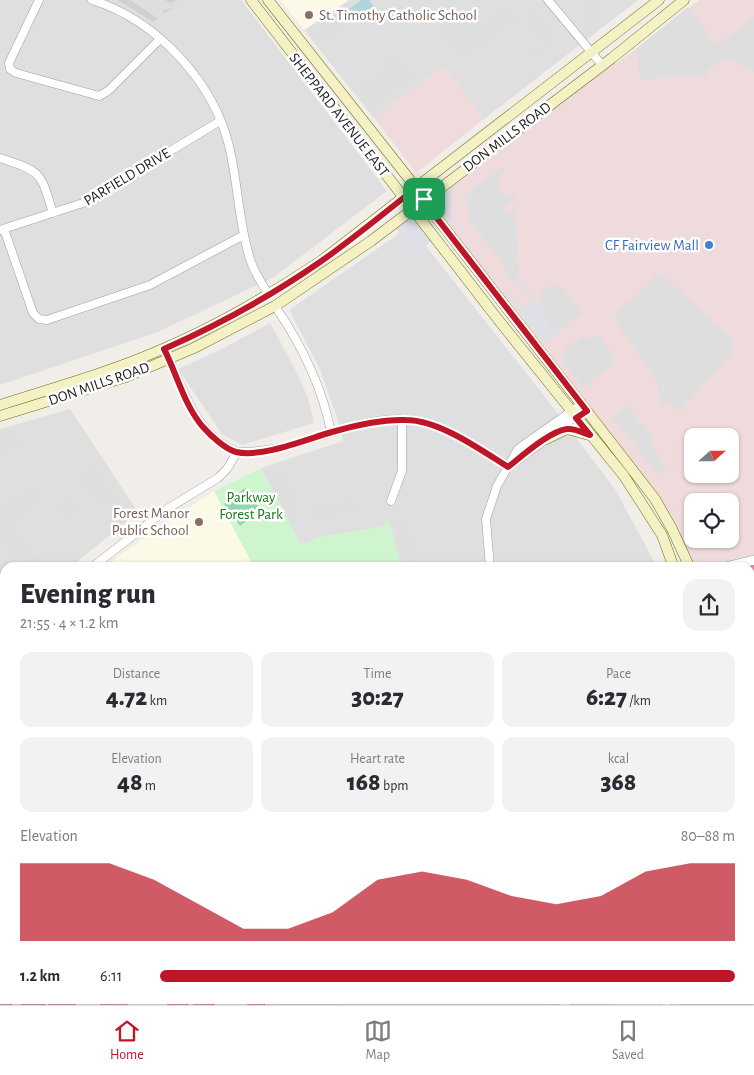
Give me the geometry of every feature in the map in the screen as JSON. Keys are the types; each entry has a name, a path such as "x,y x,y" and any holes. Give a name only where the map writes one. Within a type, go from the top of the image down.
{"main road":[{"name":"SHEPPARD AVENUE EAST","path":"251,0 412,209 624,476 662,535 672,562"},
{"name":"SHEPPARD AVENUE EAST","path":"268,0 656,499 687,562"},
{"name":"DON MILLS ROAD","path":"0,405 122,365 164,349 269,295 321,262 659,0"},
{"name":"DON MILLS ROAD","path":"0,416 126,377 194,348 275,306 371,240 602,65 684,0"},
{"path":"546,439 567,429 574,429 590,435"}],"street":[{"path":"39,0 9,63 10,69 16,73 99,96 108,91 160,39"},
{"path":"92,0 129,16 160,39 200,82 220,121 230,150 244,236 250,259 269,295"},
{"path":"548,0 602,65"},
{"name":"PARFIELD DRIVE","path":"2,229 86,202 220,121"},
{"path":"0,158 29,168 37,173 43,182 53,213"},
{"path":"2,229 33,313 39,319 47,320 150,286 244,236"},
{"path":"275,306 305,355 317,384 331,432"},
{"path":"164,349 188,404 202,426 215,438 237,452 254,452 300,443 331,432 374,421 402,420 423,422 437,426 508,467"},
{"path":"490,562 486,519 497,486 518,449 585,408"},
{"path":"508,467 546,439 573,414"},
{"path":"390,501 402,471 402,420"},
{"path":"99,562 167,509 218,478 227,469 237,452"}],"shaded area":[{"path":"0,0 117,0 153,22 184,0 241,0 387,191 274,277 158,332 0,385"},
{"path":"117,0 184,0 153,22"},
{"path":"130,0 165,0 170,3 184,0 177,6 163,11 164,14 159,19"},
{"name":"St. Timothy Catholic School","path":"281,0 349,0 304,30"},
{"path":"349,0 638,0 484,119 443,66 374,118 304,30"},
{"path":"584,0 601,0 603,2 591,31 581,21 586,14 581,10"},
{"path":"699,0 754,0 754,560 745,562 688,562 672,529 424,199 604,64 616,64"},
{"path":"507,4 518,18 462,60 436,27 459,9 475,29"},
{"path":"688,7 717,46 754,17 754,71 726,57 705,72 708,76 639,79 637,49"},
{"path":"534,8 549,30 546,33 553,43 533,57 530,54 544,44 524,15"},
{"path":"344,11 354,24 351,26 348,23 334,33 336,36 322,44 314,34"},
{"path":"386,56 392,63 399,58 413,76 386,96 388,100 375,109 359,88 387,67 382,59"},
{"path":"443,66 484,119 416,173 374,118"},
{"path":"507,165 499,178 500,186 504,193 515,197 515,202 509,202 505,207 507,212 516,212 518,256 513,256 518,263 519,274 512,281 507,275 503,262 465,215 470,212 469,202 464,196"},
{"path":"453,184 453,197 450,198 451,216 454,216 455,228 437,203 439,194"},
{"path":"409,219 418,223 431,241 415,256 411,251 404,251 404,246 396,228"},
{"path":"410,226 615,489 654,562 400,562 389,521 381,527 321,537 301,545 261,468 343,441 338,420 319,367 289,310"},
{"path":"657,274 662,274 732,339 735,345 732,353 679,412 669,401 662,405 657,384 649,368 615,321 619,317 614,312 637,296"},
{"path":"517,276 548,315 544,319 551,329 556,326 559,330 559,334 549,342 542,341 506,291 507,287 523,308 534,305 531,296 515,281 512,281"},
{"path":"556,283 559,288 562,287 583,314 559,330 556,326 551,329 544,319 538,303 542,299 540,294"},
{"path":"270,323 295,369 308,398 314,423 242,445 222,434 178,369 220,350"},
{"path":"598,334 615,357 612,365 583,387 564,364 563,351 583,336 587,341"},
{"path":"626,405 652,437 648,440 655,448 666,470 659,474 612,418"},
{"path":"70,409 138,512 77,562 0,562 0,429"},
{"path":"15,431 20,447 0,453 0,435"},
{"path":"93,467 117,498 109,505 105,500 99,505 78,478"},
{"path":"277,470 280,477 285,474 295,495 291,497 300,516 293,519 292,516 287,518 266,475"},
{"path":"33,484 36,489 39,487 43,491 39,495 42,499 10,523 40,562 26,562 16,550 12,553 0,537 0,509"},
{"name":"Forest Manor Public School","path":"214,491 251,562 112,562"},
{"path":"69,497 78,509 65,519 56,506"},
{"path":"354,500 357,511 312,520 310,510"},
{"path":"406,521 416,561 405,562 395,524"},
{"path":"280,1004 340,1005 281,1005"},
{"path":"614,1004 615,1005 266,1005"},
{"path":"679,1004 754,1004 754,1005"}],"green space":[{"name":"Parkway Forest Park","path":"261,468 301,544 321,537 381,527 389,520 400,562 251,562 214,491"},
{"path":"245,488 261,510 240,526 224,504"}],"water":[{"path":"361,0 369,0 374,7 357,19 349,9"}],"place":[{"name":"St. Timothy Catholic School","path":"309,15"},
{"name":"CF Fairview Mall","path":"709,245"},
{"name":"Forest Manor Public School","path":"199,522"}],"route":[{"path":"416,188 424,199 429,208 587,411 576,418 590,435 574,429 561,431 529,450 508,467 437,426 423,422 408,420 374,421 331,432 300,443 254,452 237,452 231,449 202,426 188,404 175,370 164,349 269,295 321,262 416,188"}]}
